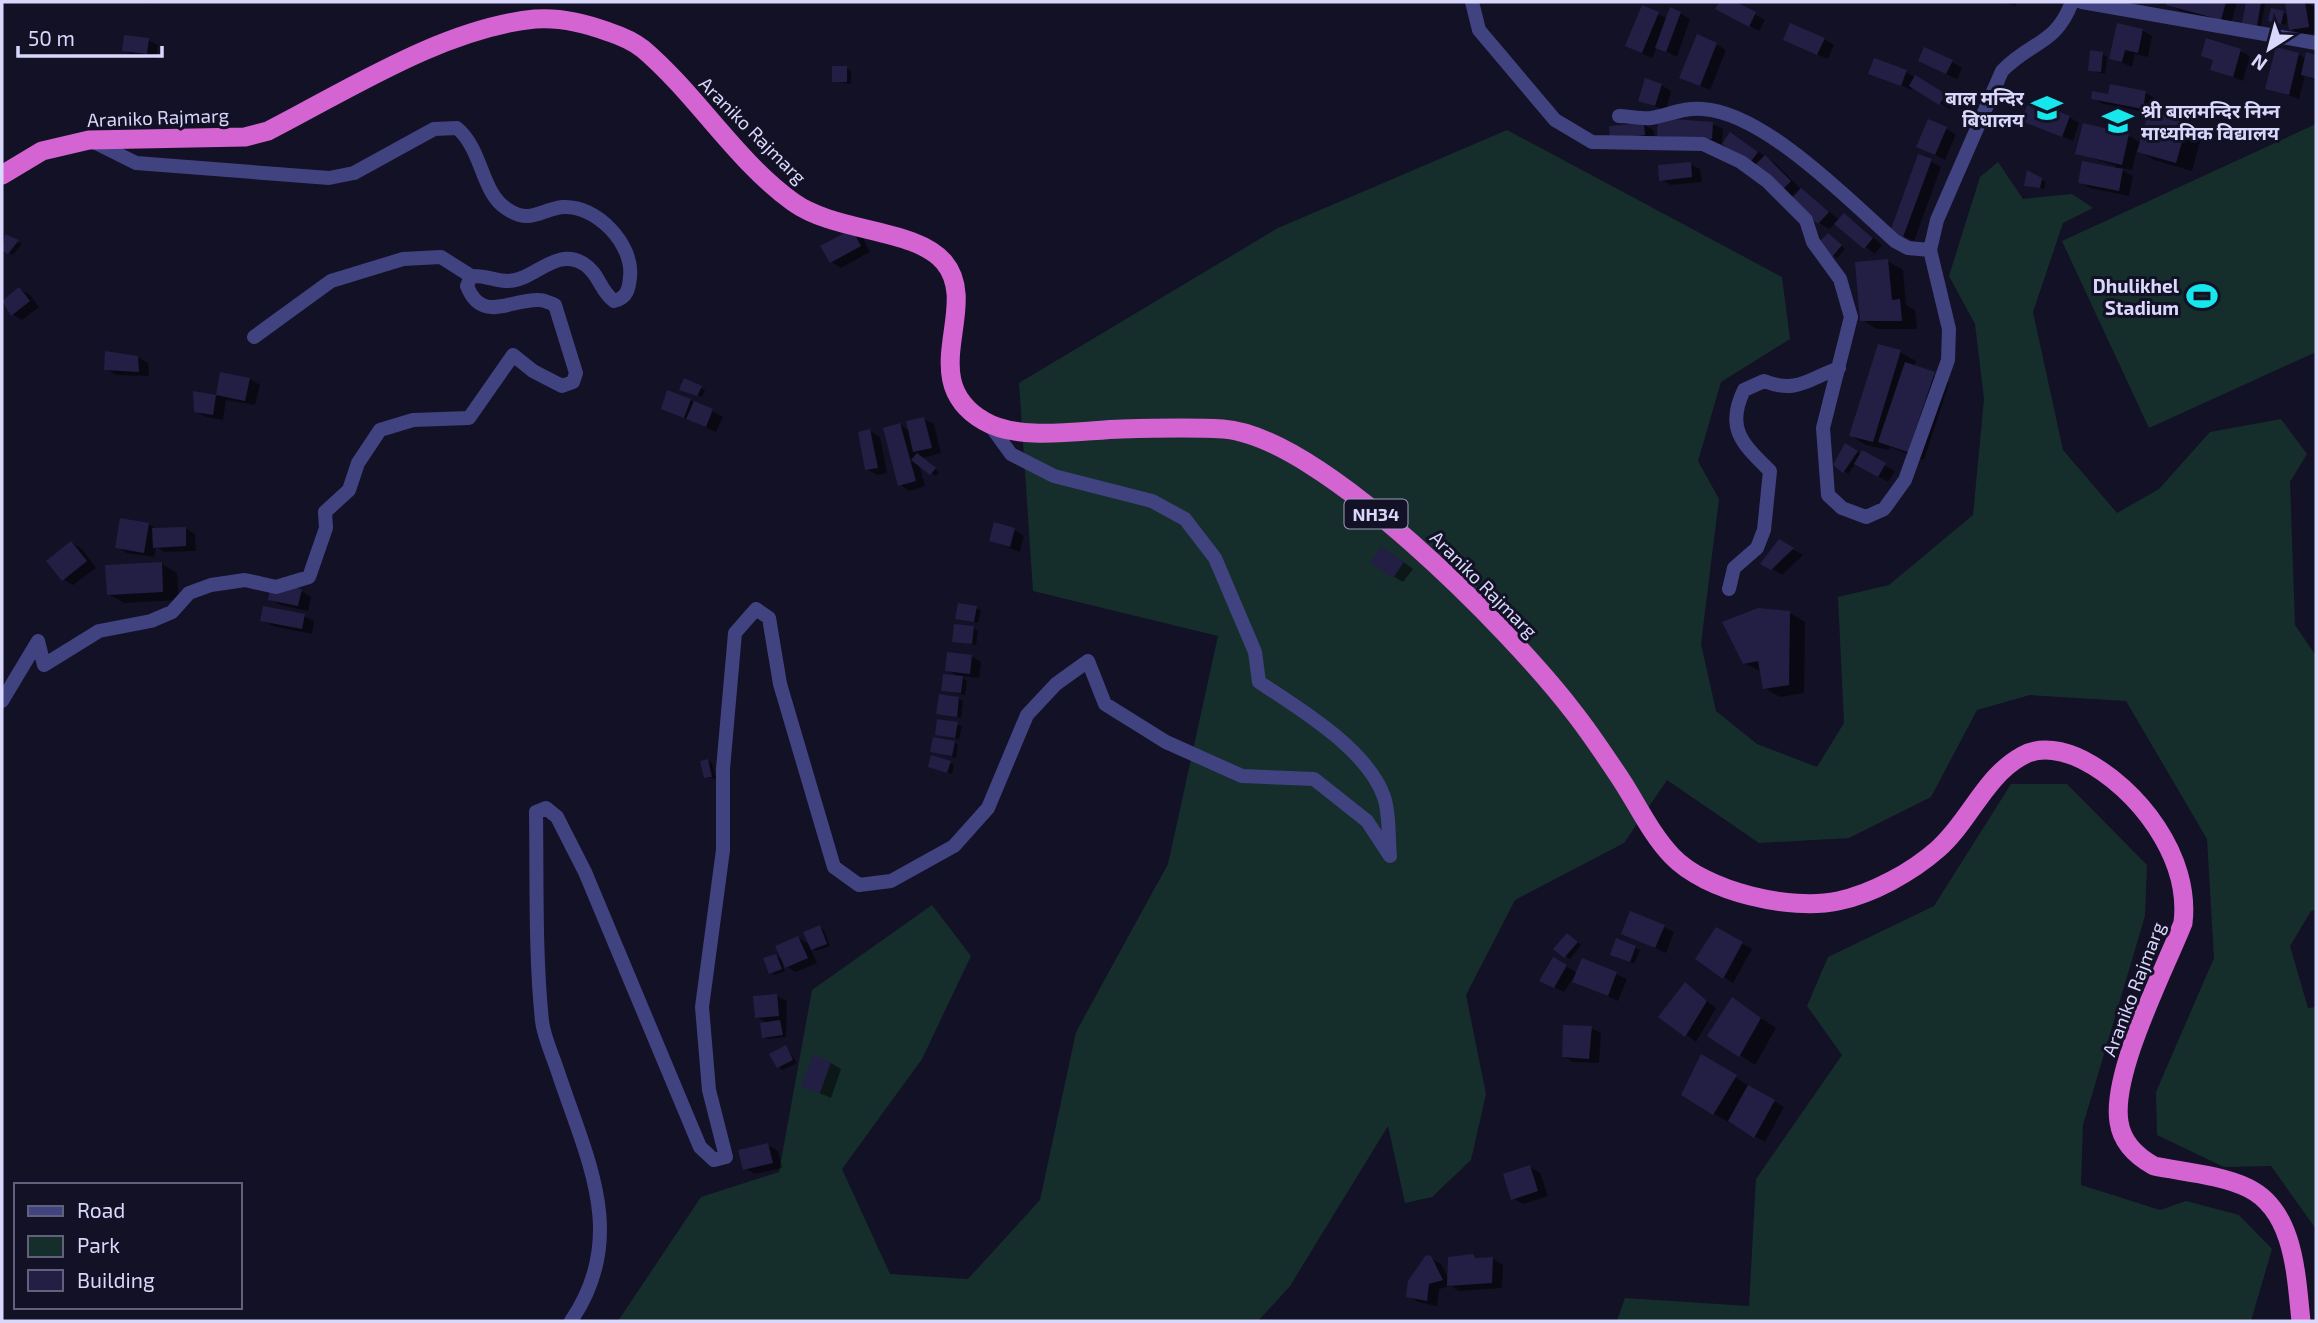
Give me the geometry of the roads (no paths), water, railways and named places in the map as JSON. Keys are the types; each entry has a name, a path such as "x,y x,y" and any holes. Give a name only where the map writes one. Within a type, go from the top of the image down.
{"highway":[{"name":"Araniko Rajmarg","path":"2,175 42,151 89,140 245,137 268,131 420,54 454,41 532,19 579,21 638,44 764,176 801,208 845,226 921,243 936,254 950,269 955,297 950,384 959,402 990,425 1026,432 1174,428 1245,432 1272,443 1340,484 1425,554 1562,697 1623,782 1669,853 1702,879 1738,891 1803,904 1841,901 1914,867 1944,844 1980,797 2022,756 2042,749 2071,754 2101,769 2137,798 2153,820 2177,873 2185,906 2183,922 2120,1088 2118,1121 2121,1132 2133,1151 2154,1166 2246,1187 2267,1202 2284,1225 2292,1254 2301,1321"}],"street":[{"path":"1472,2 1479,30 1555,120 1592,142 1703,144 1741,162 1767,181 1806,220 1813,242 1840,279 1851,317 1823,428 1828,495 1842,508 1866,517 1884,509 1905,480 1948,360 1949,329 1930,250 1937,220 2002,71 2019,53 2054,35 2072,2"},
{"path":"2081,2 2316,43"},
{"path":"1619,116 1651,118 1681,109 1706,109 1756,127 1787,148 1895,241 1908,248 1930,250"},
{"path":"89,140 136,163 329,178 354,173 434,129 457,128 470,139 494,198 508,210 534,218 564,207 593,215 622,241 632,263 629,289 621,299 614,301 606,295 595,273 582,262 559,259 509,282 485,275 471,276 441,257 403,259 331,281 254,337"},
{"path":"2,701 38,641 44,665 99,631 151,621 172,612 190,593 211,585 245,580 276,587 309,577 326,528 325,512 349,491 358,463 380,430 413,419 468,418 513,355 533,371 562,386 573,382 576,373 555,305 540,299 488,308 472,299 467,286 471,276"},
{"path":"1729,589 1734,568 1756,548 1764,530 1770,494 1770,471 1747,449 1736,428 1735,412 1744,390 1764,381 1781,387 1802,386 1811,378 1839,368"},
{"path":"571,1321 588,1297 598,1259 603,1223 591,1170 542,1024 536,812 546,808 557,817 585,872 700,1147 714,1160 726,1157 709,1090 702,1007 723,850 723,768 735,633 756,609 769,618 780,684 834,867 859,885 891,881 954,846 988,808 1027,715 1056,684 1088,660 1105,704 1166,742 1242,776 1314,779 1367,821 1390,856 1385,797 1350,749 1298,707 1259,682 1255,652 1215,558 1185,519 1152,501 1054,476 1011,454 990,425"}],"place":[{"name":"बाल मन्दिर बिधालय","path":"2047,108"},
{"name":"श्री बालमन्दिर निम्न माध्यमिक विद्यालय","path":"2118,121"},
{"name":"Dhulikhel Stadium","path":"2202,296"}]}
